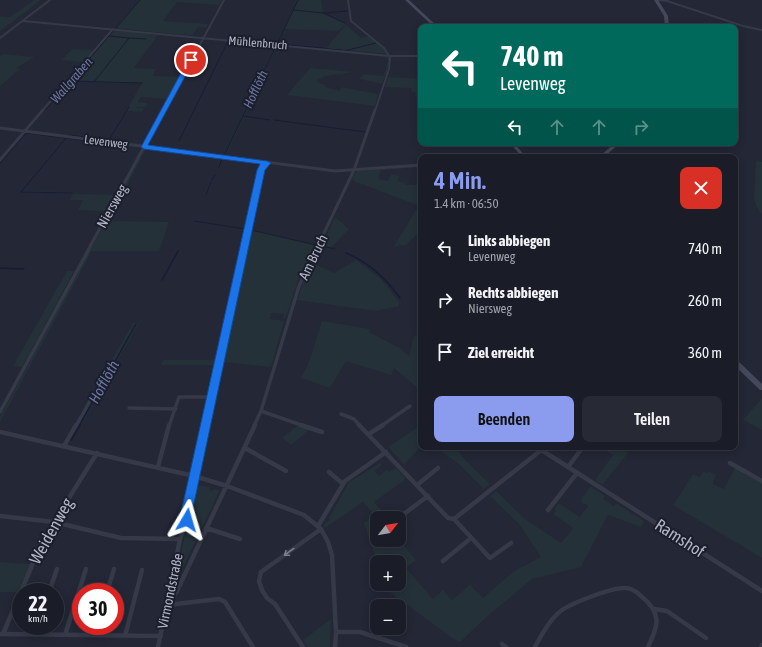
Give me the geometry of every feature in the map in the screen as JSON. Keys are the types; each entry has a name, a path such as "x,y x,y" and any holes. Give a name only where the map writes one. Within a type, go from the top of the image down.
{"main road":[{"path":"407,0 433,24"},
{"path":"656,0 666,16 667,24"},
{"path":"515,146 521,154"},
{"path":"605,154 614,146"},
{"path":"738,365 762,388"}],"street":[{"path":"0,38 50,0"},
{"name":"Niersweg","path":"0,412 224,0"},
{"path":"348,0 351,21 384,48 390,56"},
{"path":"656,0 667,1 737,24"},
{"name":"Mühlenbruch","path":"23,21 390,56 418,56"},
{"path":"738,24 762,30"},
{"path":"0,160 113,29"},
{"name":"Am Bruch","path":"167,605 177,591 261,411 300,283 354,170 387,76 390,56"},
{"name":"Levenweg","path":"0,128 267,163 335,170 354,170"},
{"name":"Virmondstraße","path":"158,647 180,539 187,522 187,508 261,170 262,166 267,163"},
{"path":"354,170 418,165"},
{"path":"64,446 110,365"},
{"path":"158,467 171,419 179,398 212,397"},
{"path":"368,434 410,406"},
{"path":"129,408 176,409"},
{"path":"261,411 322,432"},
{"path":"341,414 354,419 448,518 454,520 490,558 504,546 511,543"},
{"path":"0,432 194,476 227,486 300,513 319,527 328,542 332,555 336,632 335,647"},
{"path":"245,448 286,471"},
{"path":"454,520 540,451"},
{"name":"Ramshof","path":"540,451 543,451 597,485 762,591"},
{"path":"568,467 580,451"},
{"path":"304,647 275,604 270,601 259,586 258,577 261,572 319,527 343,484 386,452"},
{"name":"Weidenweg","path":"2,634 33,563 54,522 97,453"},
{"path":"730,463 762,481"},
{"path":"417,485 438,468"},
{"path":"329,472 343,484"},
{"path":"548,510 577,473"},
{"path":"406,512 428,496"},
{"path":"0,516 54,522 113,537 180,539"},
{"path":"206,528 240,539"},
{"path":"443,561 471,538"},
{"path":"52,583 57,569"},
{"path":"72,635 65,635 86,569"},
{"path":"110,583 114,570"},
{"path":"125,636 142,570"},
{"path":"535,647 547,627 561,611 577,603 619,589 628,588 642,596 654,609 657,624 648,647"},
{"path":"167,605 218,600 226,602 253,647"},
{"path":"654,609 667,611 706,638"},
{"path":"336,632 360,632 406,647"},
{"path":"2,634 12,634"},
{"path":"95,635 161,636"}],"shaded area":[{"path":"34,0 41,0 0,31 0,16 10,17"},
{"path":"139,0 222,0 219,5 177,2 163,21 208,24 207,27 198,27 193,35 185,35 187,31 184,35 115,28"},
{"path":"297,0 321,0 323,13 348,10 325,13 346,24 338,31 285,29 278,44 276,44"},
{"path":"346,25 361,38 368,36 388,54 296,46 326,48"},
{"path":"114,30 158,35 134,68 156,69 153,76 180,77 167,99 141,97 138,102 147,103 146,107 132,107 144,108 142,112 127,111 110,140 143,144 142,146 28,130","holes":["70,82 142,83 109,140 30,130"]},
{"path":"204,39 387,56 390,59 386,75 384,75 388,61 387,57 277,46 226,155 224,155 275,46"},
{"path":"73,49 93,50 83,62 61,60"},
{"path":"3,54 35,57 16,68 20,69 0,86 0,56"},
{"path":"310,68 354,72 325,76 317,80 319,83 324,84 325,87 339,91 342,87 378,94 375,106 287,95"},
{"path":"364,74 385,76 382,84 359,79"},
{"path":"388,77 418,79 418,97 416,97 415,92 412,92 412,88 385,87"},
{"path":"144,149 146,149 108,221 169,222 159,251 92,251 0,422 0,417"},
{"path":"756,161 762,162 762,213 760,213 754,200"},
{"path":"418,166 381,170 378,179 388,181 391,174 400,176 397,181 406,183 405,185 418,185 418,205 354,181 352,179 358,171"},
{"path":"20,192 74,192 74,194 115,195 106,211 78,210 83,200 69,200 73,194"},
{"path":"416,210 418,210 418,233 406,245 400,245 393,248"},
{"path":"335,217 349,229 331,248 322,245"},
{"path":"251,229 317,245 299,277 285,319 283,318 284,314 271,313 270,319 284,321 271,367 222,362"},
{"path":"356,260 382,280 399,302 399,306 376,311 297,300 312,263 334,273"},
{"path":"67,271 74,271 22,367 13,366"},
{"path":"322,321 370,329 369,332 400,348 409,356 414,336 418,334 418,388 394,368 391,375 346,361 330,388 301,378 309,362"},
{"path":"133,323 139,323 72,440 70,440 112,365 109,365"},
{"path":"163,360 216,360 215,365 161,365"},
{"path":"762,398 762,430 743,420"},
{"path":"298,425 310,429 291,445 282,438"},
{"path":"418,427 418,449 404,465 388,447"},
{"path":"438,450 458,450 463,458 490,484 484,489 458,463"},
{"path":"606,450 626,450 628,453 602,485 595,480 613,455"},
{"path":"380,463 382,465 374,471 379,476 387,470 389,472 396,468 406,479 374,502 382,511 371,511 363,502 325,528 323,525 330,520 329,518 349,482"},
{"path":"735,468 762,483 762,558 673,505 693,474 700,477 703,471 707,473 708,471 716,475 713,484 724,489"},
{"path":"200,485 210,487 209,490 213,491 214,489 220,490 173,588 185,535 188,529 191,502 193,495"},
{"path":"590,486 605,496 603,499 614,506 616,503 644,521 641,527 608,515 581,567 532,579 489,615 460,642 452,638 406,604 406,599 399,599 389,591 406,591 406,568 433,599 443,590 452,600 470,585 483,598 514,571 541,557 519,524 490,496 496,491 525,519 561,543 573,528 553,514 556,511 555,508 558,503 580,517 588,506 580,501"},
{"path":"370,519 370,541 364,523"},
{"path":"372,547 405,547 416,560 406,568 406,555 375,555"},
{"path":"0,562 30,564 22,583 12,583 12,592 0,592"},
{"path":"331,619 330,647 308,647 303,640"}],"waterway":[{"name":"Wallgraben","path":"116,28 140,0"},
{"name":"Hofflöth","path":"293,10 298,0"},
{"path":"293,10 323,13 345,23"},
{"name":"Hofflöth","path":"293,10 277,44 323,48"},
{"path":"324,13 348,11"},
{"name":"Wallgraben","path":"70,81 114,30"},
{"path":"109,36 129,38"},
{"path":"94,82 129,38"},
{"path":"129,38 146,39"},
{"path":"179,141 228,41"},
{"path":"344,51 376,43"},
{"name":"Hofflöth","path":"225,154 276,46"},
{"path":"326,49 341,50"},
{"name":"Wallgraben","path":"29,129 70,81"},
{"path":"70,81 94,82"},
{"path":"94,82 142,83"},
{"path":"69,135 109,140 129,107"},
{"path":"243,116 270,120"},
{"path":"274,120 365,132"},
{"name":"Wallgraben","path":"0,163 26,133 66,138"},
{"path":"66,138 88,141"},
{"path":"66,138 21,192 73,193"},
{"name":"Hofflöth","path":"219,167 222,159"},
{"name":"Hofflöth","path":"212,180 215,175"},
{"name":"Hofflöth","path":"206,195 211,182"},
{"path":"194,221 245,229"},
{"path":"251,230 316,245"},
{"path":"326,247 335,249"},
{"name":"Hofflöth","path":"162,280 178,251"},
{"path":"346,253 370,266 389,284 400,298"},
{"path":"0,268 24,269"},
{"name":"Hofflöth","path":"79,426 136,324"},
{"name":"Hofflöth","path":"71,440 80,425"}],"route":[{"path":"187,520 187,508 261,170 262,166 267,163 144,147 191,60"}]}
